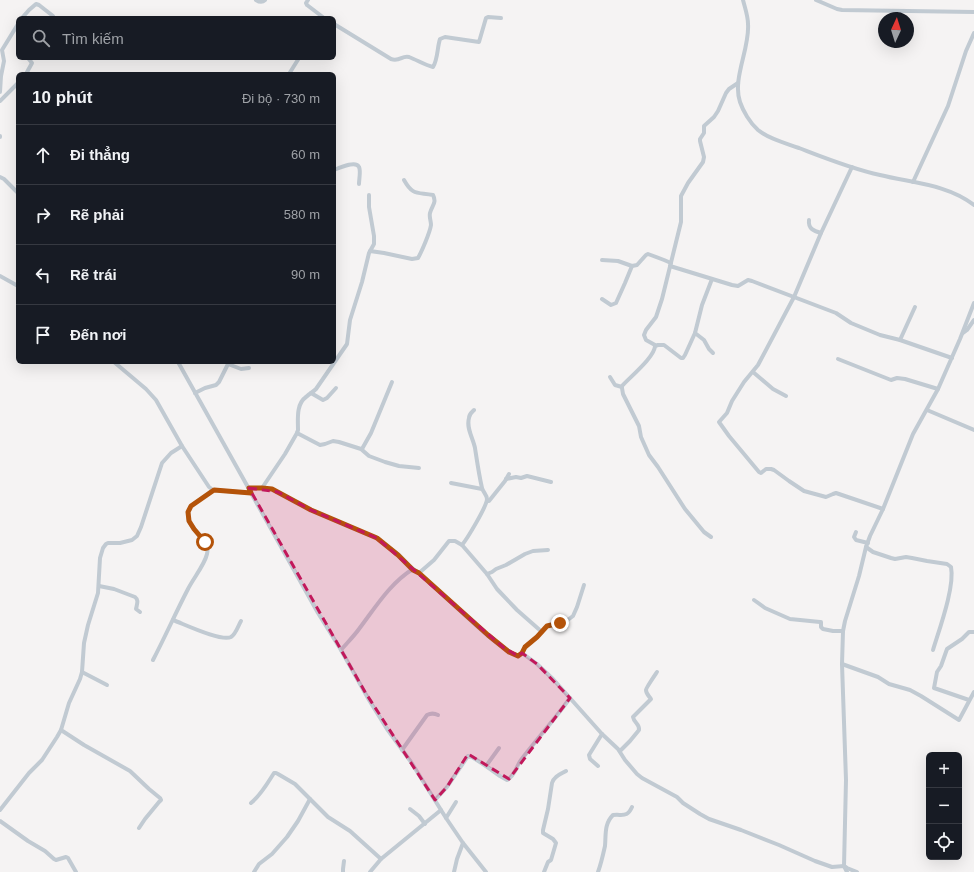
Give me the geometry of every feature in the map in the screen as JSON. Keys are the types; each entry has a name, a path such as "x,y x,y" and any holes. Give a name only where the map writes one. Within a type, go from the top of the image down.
{"street":[{"path":"256,0 259,2 263,2 265,0"},
{"path":"306,0 306,5 321,16"},
{"path":"743,0 748,24 747,38 738,83 739,100 754,126 759,131 770,138 843,165 950,191 974,206"},
{"path":"816,0 842,10 974,12"},
{"path":"24,16 36,4 53,16"},
{"path":"336,25 390,59 396,60 409,57 433,67 437,58 438,43 440,39 445,37 479,42 486,18 501,18"},
{"path":"0,92 4,61 2,50 16,27"},
{"path":"914,182 948,106 966,51 974,33"},
{"path":"27,72 32,63 30,60"},
{"path":"290,72 298,60"},
{"path":"712,279 702,305 695,333 683,358 680,358 664,345 655,346 646,340 644,335 658,312 682,222 681,196 703,162 704,156 700,139 704,135 704,126 718,111 726,93 738,83"},
{"path":"0,101 16,85"},
{"path":"336,169 349,164 356,164 359,168 359,184"},
{"path":"852,167 821,233 794,297 758,365 744,382 732,401 727,413 719,422 758,471 761,472 766,469 774,470 804,491 826,497 836,493 883,508"},
{"path":"0,177 16,191"},
{"path":"370,251 384,252 414,259 418,258 421,252 430,226 430,213 434,204 434,197 430,194 420,194 412,191 404,180"},
{"path":"336,360 347,344 350,320 370,251 374,244 369,195"},
{"path":"809,220 808,223 811,228 821,233"},
{"path":"602,260 618,261 632,266 637,265 645,255 648,254 664,260 671,265 738,286 749,280 836,313 851,323 874,333 900,340 952,358"},
{"path":"602,299 611,305 616,303 632,266"},
{"path":"0,276 16,285"},
{"path":"847,872 844,866 846,780 842,664 845,621 867,545 913,434 938,389 963,333 974,303"},
{"path":"900,340 915,307"},
{"path":"963,333 974,320"},
{"path":"695,333 704,340 708,349 713,353"},
{"path":"622,387 648,359 655,350 655,346"},
{"path":"838,359 891,380 897,378 905,379 938,389"},
{"path":"116,364 146,389 156,400 182,446 209,487 214,490 251,493"},
{"path":"179,364 318,613 367,696 446,818 463,843 486,872"},
{"path":"195,393 216,385 228,364"},
{"path":"231,364 241,369 249,368"},
{"path":"262,488 297,433 300,405 304,398 316,389 333,364"},
{"path":"753,372 773,389 786,396"},
{"path":"610,377 617,387 622,387"},
{"path":"362,449 371,433 392,382"},
{"path":"622,387 623,394 639,426 641,437 649,455 689,515 704,532 711,537"},
{"path":"311,394 323,400 327,398 336,388"},
{"path":"474,410 470,414 468,424 482,489 487,501"},
{"path":"927,410 974,430"},
{"path":"297,433 320,445 333,441 362,449 369,456 385,462 399,466 419,468"},
{"path":"0,810 29,773 42,760 61,730 68,703 82,672 84,643 97,598 100,558 104,546 108,543 129,541 137,536 162,463 171,453 182,446"},
{"path":"462,545 467,539 487,501 489,501 509,474"},
{"path":"506,479 527,476 551,482"},
{"path":"451,483 482,489"},
{"path":"249,488 272,489 311,510 377,538 398,555 413,570 419,573 488,635 506,650 518,656 522,653 525,647 547,626 565,622 573,616 584,584"},
{"path":"153,660 188,589 208,553 205,542 189,521 189,509 214,490"},
{"path":"856,532 854,537 856,540 867,545 873,552 895,559 906,557 946,564 951,567 952,578 947,603 933,650"},
{"path":"419,573 438,556 448,542 456,541 462,545 509,602 542,632"},
{"path":"487,574 525,554 534,551 548,550"},
{"path":"341,650 386,594 405,575 413,570"},
{"path":"99,586 117,589 135,596 137,599 136,609 140,612"},
{"path":"754,600 765,608 790,619 820,622 823,629 844,631"},
{"path":"173,620 208,634 226,638 233,636 241,621"},
{"path":"969,700 934,688 937,672 941,666 947,649 962,639 969,632 974,632"},
{"path":"522,653 537,664 553,679 602,734 620,751 625,760 642,778 677,797 683,803 709,819 779,845 815,861 832,867 844,866 857,872"},
{"path":"842,664 878,677 889,684 910,690 959,720 974,692"},
{"path":"82,672 107,685"},
{"path":"620,751 639,730 639,726 634,721 633,717 651,700 646,690 657,672"},
{"path":"435,800 448,787 468,756 472,757 504,779 506,780 511,778 519,762 570,698"},
{"path":"402,750 427,715 430,713 438,715"},
{"path":"61,730 130,771 160,798 161,800 139,828"},
{"path":"598,766 590,759 589,755 602,734"},
{"path":"486,766 499,748"},
{"path":"544,872 548,862 551,860 556,843 553,839 543,833 552,782 555,777 566,771"},
{"path":"251,803 258,798 273,774 276,773 295,784 328,817 350,831 381,859"},
{"path":"254,872 259,864 272,854 287,837 298,821 310,798"},
{"path":"446,818 456,802"},
{"path":"598,872 605,845 607,824 609,819 613,815 626,814 632,807"},
{"path":"410,809 419,816 425,824"},
{"path":"370,872 381,859 441,810"},
{"path":"0,821 45,851 54,859 68,858 76,872"},
{"path":"454,872 463,843"},
{"path":"343,872 344,861"}],"highlighted area":[{"path":"249,488 278,492 311,510 377,538 503,647 518,656 522,653 537,664 570,698 509,779 468,754 447,787 435,800 365,692"}],"route":[{"path":"205,542 189,521 188,512 191,506 214,490 251,493 249,488 272,489 311,510 377,538 509,652 518,656 522,653 525,647 547,626 560,623"}]}
